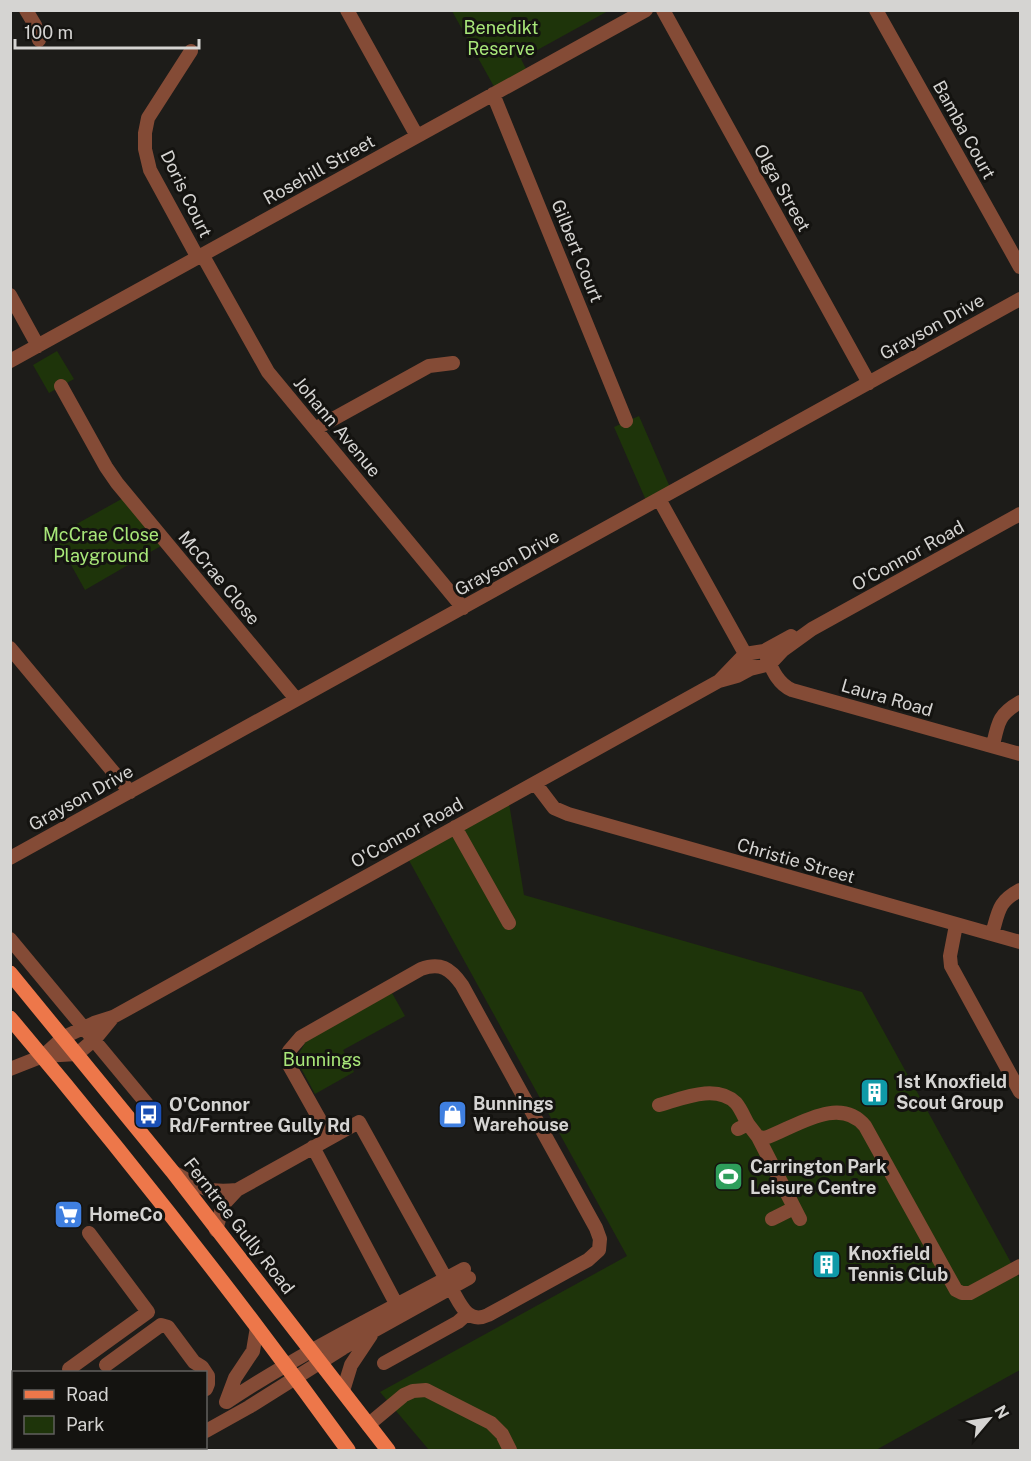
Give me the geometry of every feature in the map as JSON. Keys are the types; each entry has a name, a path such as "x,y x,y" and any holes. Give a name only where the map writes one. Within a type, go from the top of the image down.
{"main road":[{"name":"Ferntree Gully Road","path":"10,973 172,1171 388,1450"},
{"path":"10,1017 140,1176 348,1450"}],"street":[{"path":"26,10 35,25 39,40"},
{"path":"347,10 417,136"},
{"name":"Rosehill Street","path":"10,362 646,10"},
{"name":"Olga Street","path":"663,10 869,383"},
{"name":"Bamba Court","path":"876,10 1020,267"},
{"name":"Doris Court","path":"192,51 148,118 145,148 150,170 200,257"},
{"name":"Gilbert Court","path":"493,94 627,421"},
{"name":"Johann Avenue","path":"200,257 265,367 463,608"},
{"path":"10,295 38,346"},
{"name":"Grayson Drive","path":"10,858 1020,299"},
{"path":"315,429 429,366 453,363"},
{"name":"McCrae Close","path":"61,386 117,483 296,699"},
{"path":"659,499 753,668"},
{"name":"O'Connor Road","path":"43,1056 64,1037 113,1017 719,681 770,664 783,650 813,629 1020,514"},
{"name":"O'Connor Road","path":"719,681 745,654 764,651 788,637 813,629"},
{"path":"10,648 130,792"},
{"name":"Laura Road","path":"764,651 780,682 792,690 1020,754"},
{"path":"993,746 1001,716 1006,710 1020,702"},
{"name":"Christie Street","path":"540,780 549,802 555,808 563,811 1020,942"},
{"path":"455,827 509,923"},
{"path":"992,934 998,910 1004,901 1020,890"},
{"path":"956,925 950,956 951,966 1020,1092"},
{"path":"10,939 147,1104"},
{"path":"216,1230 223,1205 237,1190 359,1122 448,1283 467,1314 474,1318 488,1315 597,1254 600,1245 596,1228 458,980 443,966 434,965 425,968 301,1037 291,1046 287,1058 289,1065 330,1138"},
{"name":"O'Connor Road","path":"77,1054 95,1039 113,1017"},
{"path":"10,1070 43,1056 77,1054"},
{"path":"659,1105 706,1093 722,1095 735,1103 743,1126 758,1137 797,1214 772,1219"},
{"path":"758,1137 769,1137 827,1113 844,1113 856,1118 866,1126 956,1290 970,1293 1019,1267"},
{"path":"313,1147 400,1310"},
{"path":"172,1171 214,1192 237,1190"},
{"path":"71,1371 69,1369 148,1312 89,1233"},
{"path":"208,1429 295,1378 316,1356 466,1274"},
{"path":"226,1402 285,1365 316,1356 374,1330 400,1310"},
{"path":"384,1363 458,1322 467,1314"},
{"path":"106,1365 161,1325 168,1327 194,1362 204,1371"},
{"path":"208,1429 226,1402 235,1378 253,1351 257,1328"},
{"path":"343,1391 351,1365 374,1330"},
{"path":"368,1425 404,1395 413,1391 426,1390 491,1423 502,1434 510,1450"}],"green space":[{"name":"Benedikt Reserve","path":"452,11 608,11 521,59 529,75 497,92"},
{"path":"57,351 74,379 49,393 33,365"},
{"path":"639,416 672,492 648,505 614,427"},
{"name":"McCrae Close Playground","path":"127,496 166,543 85,590 55,536"},
{"path":"508,797 524,895 862,992 1020,1279 1020,1370 876,1450 429,1450 380,1392 627,1256 406,855"},
{"name":"Bunnings","path":"392,993 405,1016 343,1050 354,1072 315,1094 296,1059 306,1041"}],"place":[{"name":"1st Knoxfield Scout Group","path":"875,1092"},
{"name":"Bunnings Warehouse","path":"452,1114"},
{"name":"O'Connor Rd/Ferntree Gully Rd","path":"148,1115"},
{"name":"Carrington Park Leisure Centre","path":"729,1177"},
{"name":"HomeCo","path":"68,1215"},
{"name":"Knoxfield Tennis Club","path":"827,1264"}]}
